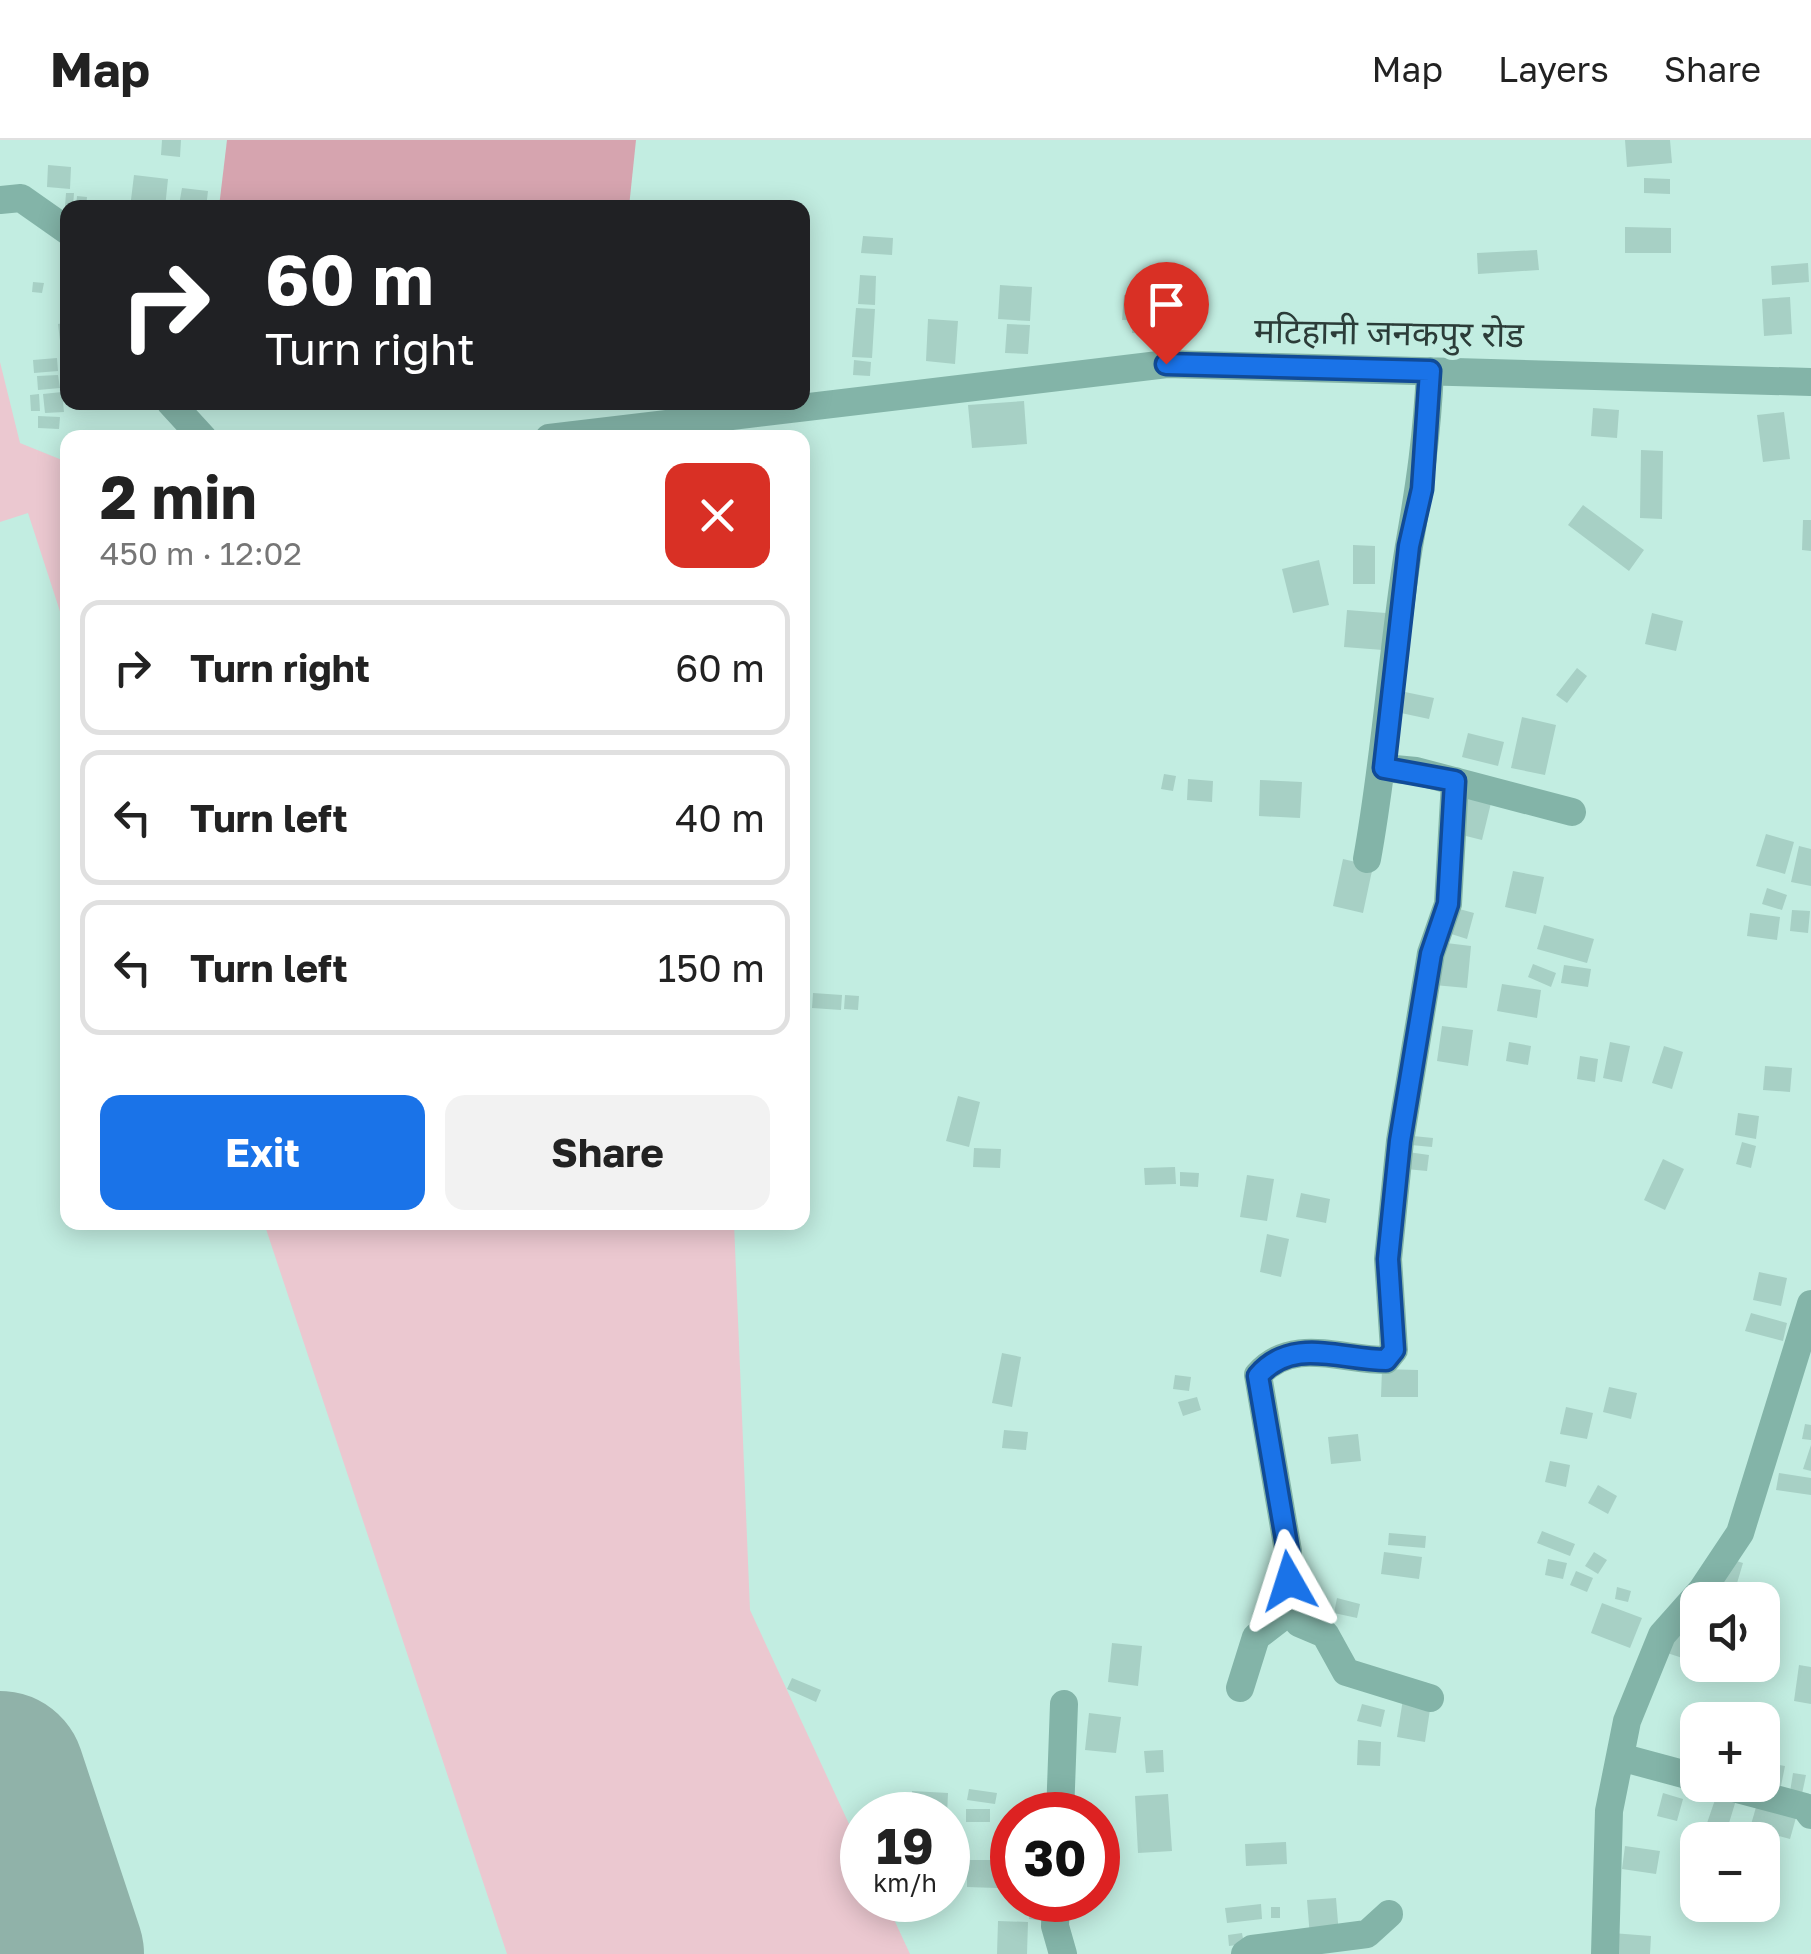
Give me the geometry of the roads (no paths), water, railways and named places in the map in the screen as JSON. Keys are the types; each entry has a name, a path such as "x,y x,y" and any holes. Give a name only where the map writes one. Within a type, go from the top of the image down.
{"street":[{"path":"0,200 21,198 60,225"},
{"name":"मटिहानी जनकपुर रोड","path":"810,407 1166,364 1811,382"},
{"path":"1366,859 1384,768 1409,546 1422,489 1430,371"},
{"path":"177,410 196,430"},
{"name":"मटिहानी जनकपुर रोड","path":"617,430 783,410"},
{"path":"1384,768 1455,781 1572,812"},
{"path":"1430,1698 1346,1672 1325,1634 1298,1624 1290,1611 1288,1551 1258,1376 1270,1361 1295,1351 1386,1360 1394,1350 1388,1259 1400,1141 1431,954 1448,904 1455,781"},
{"path":"1604,1954 1609,1811 1627,1721 1662,1636 1702,1590 1740,1533 1805,1344 1811,1304"},
{"path":"1240,1688 1256,1637 1290,1611"},
{"path":"1061,1792 1064,1704"},
{"path":"1620,1758 1680,1773"},
{"path":"1780,1801 1805,1808 1811,1815"},
{"path":"1245,1954 1252,1949 1367,1934 1388,1914"},
{"path":"1055,1922 1063,1954"}]}
